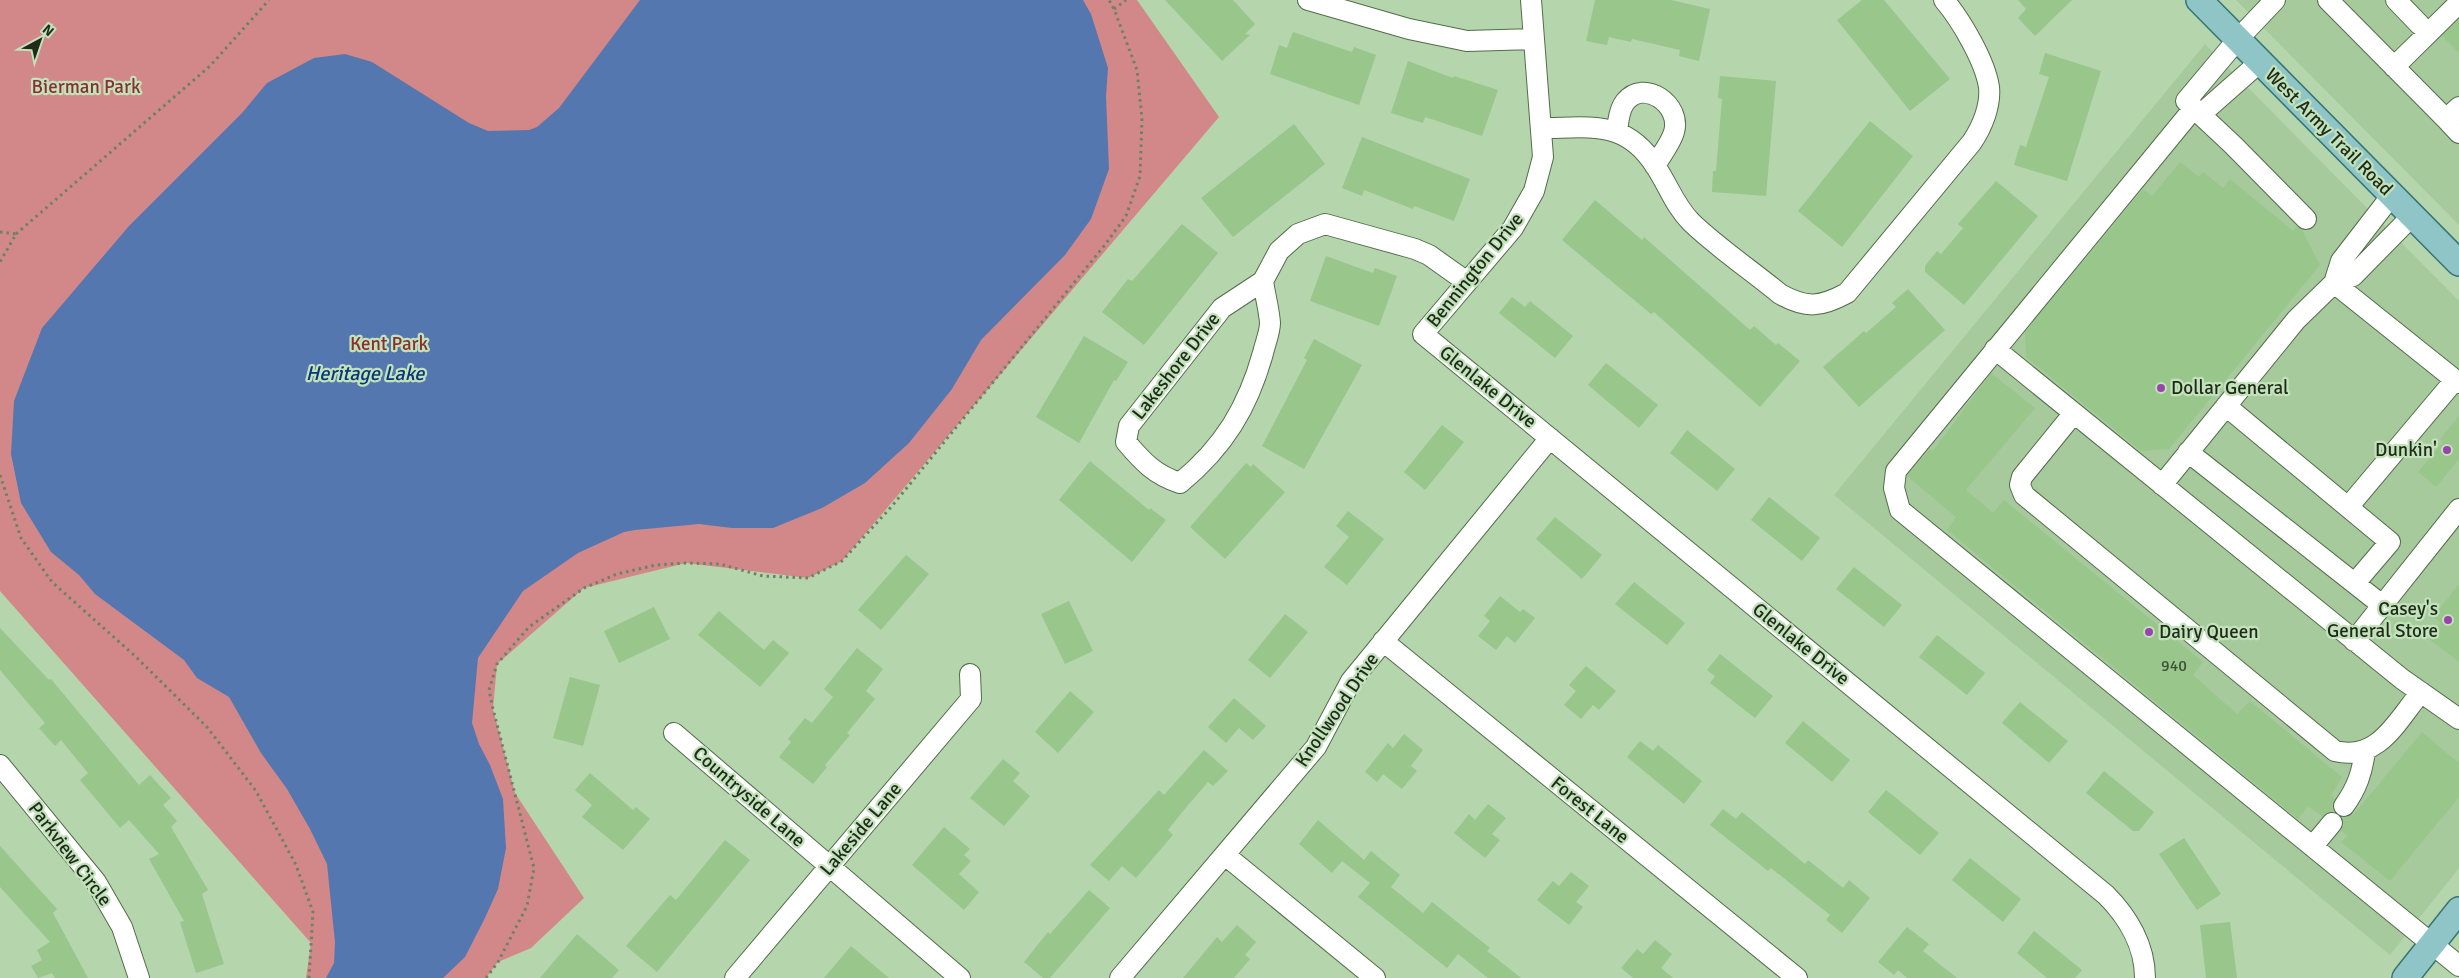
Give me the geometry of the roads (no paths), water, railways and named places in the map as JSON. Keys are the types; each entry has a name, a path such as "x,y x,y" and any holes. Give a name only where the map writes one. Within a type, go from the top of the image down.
{"main road":[{"name":"West Army Trail Road","path":"2199,0 2459,263"},
{"path":"2405,978 2459,910"}],"street":[{"path":"1308,0 1409,29 1467,41 1534,39"},
{"name":"Bennington Drive","path":"1423,334 1513,228 1527,206 1537,182 1543,157 1531,0"},
{"path":"1541,128 1596,128 1617,132 1634,139 1655,166 1678,207 1691,222 1780,294 1793,301 1814,306 1832,301 1847,293 1979,132 1986,110 1989,87 1979,59 1960,22 1944,0"},
{"path":"2275,0 2238,39 2193,108 1896,471 1894,488 1900,510 2459,966"},
{"path":"2396,0 2420,25"},
{"path":"2336,3 2394,67 2455,120"},
{"path":"2394,67 2459,3"},
{"path":"2193,108 2260,62"},
{"path":"1617,132 1619,115 1625,102 1633,95 1647,93 1658,96 1668,104 1673,114 1675,131 1655,166"},
{"path":"2193,108 2306,219"},
{"path":"2334,283 2341,261 2392,195"},
{"path":"2162,484 2286,331 2334,283 2353,276 2412,216"},
{"path":"1263,281 1279,251 1287,243 1307,230 1325,224 1415,249 1429,255 1467,282"},
{"name":"Lakeshore Drive","path":"1263,281 1270,324 1256,376 1246,403 1232,428 1218,446 1180,483 1164,478 1146,466 1126,442 1129,426 1222,308 1263,281"},
{"path":"2334,283 2457,382 2349,506"},
{"name":"Glenlake Drive","path":"1423,334 2106,895 2124,915 2137,940 2145,978"},
{"path":"1994,349 2402,679 2459,719"},
{"path":"2226,406 2349,506 2390,542 2355,583"},
{"path":"2074,414 2022,477 2020,485 2024,496 2335,751 2348,754 2365,751 2378,744 2421,692"},
{"name":"Knollwood Drive","path":"1120,978 1316,747 1351,681 1550,438"},
{"path":"2188,452 2382,605"},
{"path":"2354,640 2459,510"},
{"name":"Forest Lane","path":"1384,641 1797,978"},
{"name":"Lakeside Lane","path":"735,978 971,699 970,674"},
{"name":"Countryside Lane","path":"674,732 960,978"},
{"path":"2344,806 2355,792 2361,777 2365,751"},
{"name":"Parkview Circle","path":"0,766 96,882 122,927 139,978"},
{"path":"2313,846 2332,823"},
{"path":"1225,855 1375,978"}],"water":[{"name":"Heritage Lake","path":"640,0 1083,0 1091,14 1108,68 1106,96 1109,169 1091,219 1065,255 981,340 952,389 909,443 865,483 822,508 773,528 732,528 699,524 624,532 578,553 523,591 478,658 472,723 503,799 506,848 498,889 484,920 465,957 443,978 326,978 334,963 335,942 327,864 310,829 287,789 261,753 229,697 197,678 184,660 95,594 79,575 51,552 21,503 11,454 14,401 42,328 129,226 242,113 267,83 314,58 345,54 372,62 469,123 488,131 529,130 537,127 559,108"}],"place":[{"name":"Dollar General","path":"2161,388"},
{"name":"Dunkin'","path":"2447,450"},
{"name":"Casey's General Store","path":"2448,620"},
{"name":"Dairy Queen","path":"2149,632"}],"park label":[{"name":"Bierman Park","path":"86,87"},
{"name":"Kent Park","path":"389,344"}]}
